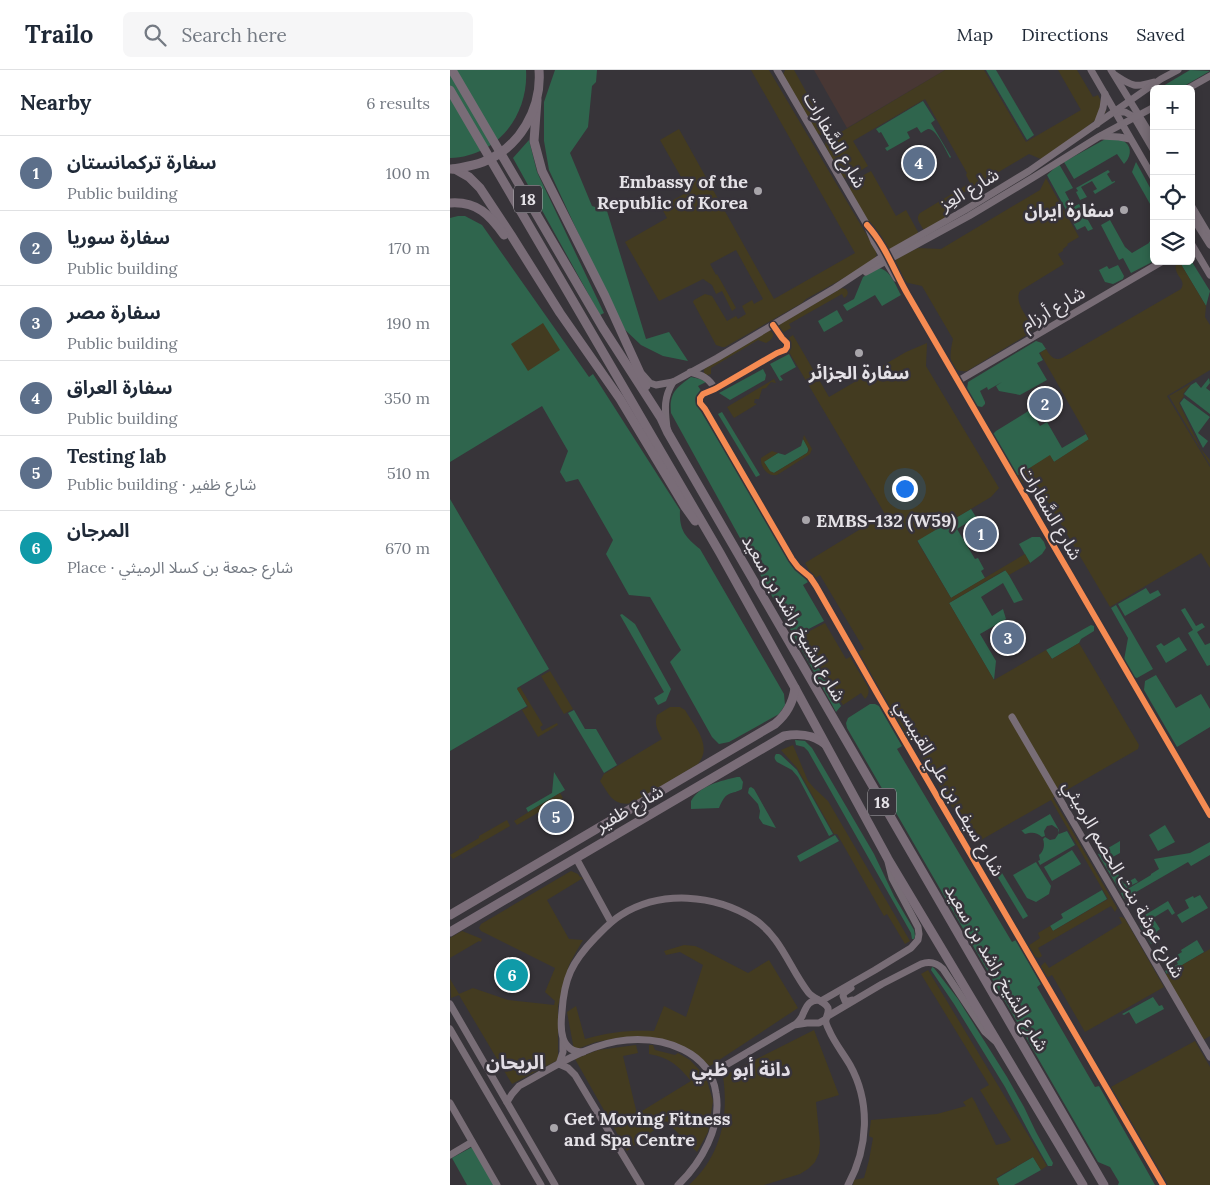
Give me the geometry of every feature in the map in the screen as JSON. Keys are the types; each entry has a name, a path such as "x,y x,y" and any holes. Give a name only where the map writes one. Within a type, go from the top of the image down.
{"main road":[{"name":"شارع الشيخ راشد بن سعيد","path":"452,70 603,328 661,418 1104,1185"},
{"path":"539,70 539,89"},
{"path":"546,70 537,100 534,141 542,171 605,296 661,418"},
{"name":"شارع الشيخ راشد بن سعيد","path":"450,90 720,553 888,859 1083,1185"},
{"path":"451,169 468,167 484,162 499,154 523,130 532,116 537,100"},
{"path":"451,169 455,169 468,177 480,188 560,313 620,399 685,507 720,553"},
{"path":"450,203 466,204 484,212 512,244 523,253"},
{"name":"شارع ظفير","path":"450,915 775,724 789,708 795,688"},
{"name":"شارع ظفير","path":"450,932 784,736 807,735 815,737 827,746"}],"street":[{"name":"شارع السَّفارات","path":"777,70 867,224 880,241 886,258 1210,815"},
{"path":"1091,70 1152,175"},
{"path":"1112,72 1129,84 1136,86 1161,79 1178,70"},
{"path":"1112,72 1130,102 1150,143"},
{"path":"1194,85 1210,76"},
{"name":"شارع العِز","path":"673,382 965,210 1029,170 1161,79"},
{"path":"1096,125 1103,108 1105,93"},
{"name":"شارع العِز","path":"886,258 985,207 1100,136 1150,109"},
{"path":"1115,112 1126,112 1136,116 1150,136"},
{"path":"1100,136 1119,136 1130,139"},
{"path":"1195,212 1210,237"},
{"path":"1194,220 1210,245"},
{"path":"1195,250 1210,275"},
{"name":"شارع أرزام","path":"958,381 1156,265"},
{"path":"690,372 705,377 711,382 712,391 778,353 782,344 782,338 773,324"},
{"path":"637,369 650,382 656,385 673,382"},
{"path":"668,433 664,405 673,382"},
{"name":"شارع سيف بن علي القبيسي","path":"712,391 704,401 705,410 792,559 816,586 1163,1185"},
{"name":"شارع عوشة بنت الحصم الرميثي","path":"1012,717 1210,1057"},
{"path":"576,858 611,922"},
{"path":"709,1075 794,1025 801,1018 808,1003 819,1001 876,970 916,943 919,934 917,924 892,878 888,859"},
{"path":"559,1064 563,1052 562,1000 569,973 580,954 611,922 636,908 667,899 699,899 715,902 730,908 753,919 772,935 781,946 808,992 827,1006 829,1032 856,1077 863,1102 865,1128 861,1152 848,1185"},
{"path":"794,1025 807,1022 819,1023 882,984 923,962 937,965 943,969 985,1032 998,1043"},
{"path":"876,970 868,978 844,993 843,998 845,1001 849,1001 882,984"},
{"path":"450,1004 555,1185"},
{"path":"450,1029 541,1185"},
{"path":"563,1039 570,1049 576,1052 583,1052"},
{"path":"508,1102 519,1086 559,1064 598,1046 618,1041 639,1040 660,1041 674,1045 688,1052 699,1061 709,1075 716,1093 716,1112 712,1132 696,1164 678,1185"},
{"path":"559,1064 568,1068 575,1075 641,1185"},
{"path":"499,1087 519,1086"},
{"path":"492,1101 503,1095"},
{"path":"450,1103 498,1185"},
{"path":"450,1155 472,1142"}],"shaded area":[{"path":"814,70 945,70 847,128"}],"green space":[{"path":"450,70 526,70 526,87 516,117 495,142 467,156 450,158"},
{"path":"555,70 597,70 596,82 592,86 588,127 570,153 592,206 607,211 646,339 669,332 688,361 663,356 641,345 621,326 549,170 544,141 544,102"},
{"path":"986,70 996,70 1034,135 1027,140"},
{"path":"1190,70 1210,71 1186,85 1165,85"},
{"path":"923,101 935,120 931,123 941,140 931,130 928,129 921,133 917,127 907,132 910,138 887,151 885,148 889,146 881,132 879,133 876,129"},
{"path":"1109,137 1122,140 1128,144 1130,153 1126,162 1124,164 1117,154 1074,179 1064,162"},
{"path":"529,140 537,172 604,313 600,315 513,158"},
{"path":"1136,162 1150,188 1150,204 1132,172"},
{"path":"1059,164 1073,188 1065,192 1073,207 1079,204 1093,229 1088,231 1085,226 1077,230 1047,175"},
{"path":"1108,170 1110,172 1107,174 1112,182 1115,182 1095,194 1093,191 1097,189 1092,181 1081,187 1087,197 1080,200 1076,188"},
{"path":"465,216 482,225 589,377 593,374 680,510 684,532 690,541 700,549 784,694 785,705 779,714 729,742 719,744 712,737 670,662 681,650 650,597 629,595 606,554 613,540 578,479 566,482 560,472 568,451 542,406 450,462 450,218"},
{"path":"1110,220 1125,247 1132,253 1150,241 1150,263 1131,273 1123,258 1119,260 1101,225"},
{"path":"1118,265 1124,276 1123,279 1113,284 1105,282 1099,270 1107,266 1109,269"},
{"path":"1181,265 1194,265 1210,291 1206,306"},
{"path":"877,268 889,274 901,295 882,306 875,295 847,311 843,305 854,299 863,277"},
{"path":"837,310 843,321 824,332 818,321"},
{"path":"1036,341 1042,343 1046,349 1039,353 1043,360 1037,363 1047,380 1020,395 999,391 996,386 1002,382 988,390 987,387 980,391 985,404 982,407 977,406 967,389 968,382"},
{"path":"789,354 796,367 780,376 783,380 780,381 770,364"},
{"path":"763,369 766,375 765,380 730,400 719,393"},
{"path":"691,377 706,382 698,386 702,392 696,396 696,403 765,518 808,582 803,585 824,621 799,634 841,706 836,712 671,413 672,396 681,384"},
{"path":"1209,378 1210,383 1206,388 1210,391 1210,414 1184,394 1196,382 1201,388"},
{"path":"1184,398 1210,417 1198,433 1208,441 1203,448 1180,403"},
{"path":"1030,410 1040,426 1047,422 1062,448 1086,434 1089,440 1054,462 1050,456 1017,476 993,434"},
{"path":"722,412 760,475 756,477 718,414"},
{"path":"803,439 808,448 807,453 774,473 770,472 764,461 778,453 785,455 801,446"},
{"path":"450,499 549,669 517,688 527,706 450,751"},
{"path":"971,509 976,517 957,529 975,559 978,558 984,569 981,571 985,578 951,598 917,540"},
{"path":"1032,537 1040,537 1046,548 1042,554 1030,563 1019,544"},
{"path":"1006,570 1023,600 1014,603 1003,583 981,597 992,616 1003,609 1006,619 980,634 996,661 994,680 949,603"},
{"path":"1146,588 1150,594 1158,590 1161,595 1125,616 1118,604"},
{"path":"1116,605 1153,669 1137,678 1134,677 1124,660 1128,638 1111,608"},
{"path":"1185,608 1196,626 1202,623 1205,627 1197,632 1205,645 1210,643 1210,665 1207,666 1188,633 1193,630 1181,610"},
{"path":"622,614 635,624 671,689 666,701 658,705 654,698 664,692 620,615"},
{"path":"1091,625 1094,626 1094,631 1081,639 1079,643 1052,659 1046,650"},
{"path":"1179,637 1187,650 1166,663 1156,646 1161,643 1164,646"},
{"path":"1156,675 1176,708 1201,694 1210,709 1210,727 1177,747 1144,690 1145,681"},
{"path":"870,704 879,706 902,746 897,749 1012,942 1016,940 1041,984 1037,987 1095,1087 1099,1086 1155,1185 1118,1185 1119,1182 1110,1167 1098,1162 847,728 848,718"},
{"path":"574,710 585,729 596,729 617,765 604,773 568,713"},
{"path":"795,740 805,741 812,748 874,854 894,896 914,930 914,939 912,939 911,933 808,751 804,747 796,745"},
{"path":"776,754 781,755 797,770 833,834 829,836 798,777 792,770 775,760"},
{"path":"554,772 565,790 528,812 526,808 552,793"},
{"path":"740,777 743,782 742,789 727,795 719,808 691,809 691,801 705,787"},
{"path":"751,787 754,789 776,828 763,824 759,818 758,804 748,793"},
{"path":"1050,814 1059,830 1059,833 1058,829 1052,825 1047,826 1044,831 1045,836 1042,837 1036,833 1025,834 1021,831"},
{"path":"1165,825 1175,842 1158,851 1149,835"},
{"path":"1067,831 1075,845 1040,865 1038,861 1040,860 1039,855 1044,848 1043,839 1045,837 1050,840 1055,839 1059,833"},
{"path":"835,835 839,841 800,862 797,856"},
{"path":"1120,841 1120,853 1109,859 1124,884 1135,878 1138,882 1120,891 1098,854"},
{"path":"1210,842 1210,855 1191,866 1188,862 1124,899 1121,893 1159,869 1154,859 1190,853"},
{"path":"1072,850 1081,864 1052,881 1044,867"},
{"path":"1036,862 1051,886 1049,894 1036,902 1027,898 1013,875"},
{"path":"999,868 1028,916 1023,919 994,871"},
{"path":"1102,890 1107,899 1053,931 1050,926 1063,918 1061,914"},
{"path":"1200,895 1208,908 1182,923 1177,915 1189,908 1185,900"},
{"path":"1168,901 1175,913 1172,915 1168,909 1153,918 1160,929 1156,932 1160,938 1151,944 1140,926 1144,924 1142,921 1145,915"},
{"path":"1197,940 1204,952 1167,974 1165,971 1178,964 1174,957"},
{"path":"932,967 958,999 1007,1077 1053,1163 1052,1166 1048,1166 1005,1087 931,970"},
{"path":"1153,997 1159,1006 1162,1005 1164,1009 1136,1024 1129,1012 1124,1015 1122,1014"},
{"path":"472,1147 494,1185 467,1185 452,1158"},
{"path":"1033,1157 1041,1170 1014,1185 999,1185 996,1179"}],"sand":[{"path":"751,70 769,70 875,249 876,257 873,262 722,347 716,345 693,302 705,294 712,296 727,321 736,316 738,319 746,314 742,306 752,300 754,304 763,299 736,250 710,264 736,308 732,311 722,291 716,294 712,285 703,279 659,301 625,242 667,218 661,207 689,191 660,140 679,129 774,299 855,253"},
{"path":"785,70 794,70 824,124 829,122 831,126 828,131 821,135 816,133 783,75"},
{"path":"945,70 984,70 1026,142 1081,110 1058,70 1077,70 1093,97 1098,95 1106,112 1043,160 1029,154 953,199 948,219 928,231 923,229 918,221 920,213 970,183 966,175 967,173 925,99 853,141 868,166 847,179 841,176 825,145 826,141"},
{"path":"871,171 896,216 906,210 918,232 916,237 894,251 885,250 850,191 854,181"},
{"path":"1046,178 1079,237 1067,244 1063,251 1058,254 1064,264 1020,291 1018,300 1032,325 1030,333 967,371 960,371 953,366 951,361 953,339 922,286 904,282 895,263 896,259 918,248 941,249 1040,190"},
{"path":"1176,265 1181,265 1206,306 1205,317 1210,325 1210,370 1167,396 1210,467 1210,568 1201,553 1110,607 1041,490 1020,481 1017,476 1050,455 1054,462 1089,439 1040,353 1046,349 1052,357 1062,358 1181,289 1183,284"},
{"path":"842,288 848,291 844,298 842,294 789,324 791,328 782,333 778,327 779,324"},
{"path":"543,323 560,350 528,371 511,344"},
{"path":"769,330 773,335 772,339 768,342 758,340 711,368 711,374 707,375 704,373 704,369"},
{"path":"793,335 829,397 906,352 927,343 926,366 999,488 991,497 917,541 951,598 1025,554 1030,563 1009,575 1005,570 949,603 994,680 1046,650 1052,659 1079,643 1139,745 1138,749 1053,798 1117,908 1115,912 1111,906 1038,948 1042,956 1039,958 1033,956 1028,946 1040,938 1038,933 1050,926 1053,931 1108,899 1051,800 974,844 912,740 908,742 858,652 864,649 820,575 814,579 805,563 885,514 789,352 787,339"},
{"path":"774,379 776,383 771,382 766,388 762,389 759,399 755,399 754,403 757,404 734,418 727,407"},
{"path":"1190,384 1179,403 1201,449 1210,460 1210,465 1169,396"},
{"path":"804,435 812,449 810,454 777,475 767,473 761,458 772,451 778,453 764,462 770,471 774,473 807,453 809,450 803,439"},
{"path":"825,623 846,659 850,657 868,687 865,699 861,693 843,705 802,635"},
{"path":"550,671 573,709 564,714 541,676"},
{"path":"520,687 543,725 540,727 542,731 557,723 558,725 538,737 522,710 528,707 517,689"},
{"path":"670,707 680,707 685,710 701,737 704,750 698,764 633,803 626,804 616,801 609,795 600,781 604,774 662,739 656,725 657,715"},
{"path":"793,745 808,781 828,801 910,941 905,944 887,914 884,916 837,834 834,834 797,768 781,750"},
{"path":"560,793 563,798 517,825 514,821"},
{"path":"507,820 510,826 453,859 450,855 479,838 479,836"},
{"path":"571,871 583,878 547,900 569,939 583,940 569,965 558,1006 558,1060 512,1084 459,995 451,998 450,979 459,994 473,988 508,1000 554,1005 555,1001 545,992 555,968 481,931 479,928 481,924"},
{"path":"1119,917 1125,919 1164,987 1085,1032 1052,975 1046,978 1040,967 1045,962 1049,968 1122,923"},
{"path":"462,931 482,939 481,942 479,941 450,958 450,938"},
{"path":"684,945 702,949 748,973 769,960 798,1008 710,1066 686,1048 624,1037 596,1042 574,1050 567,1012 576,1006 585,1039 620,1032 654,1031 664,1006 686,1017 703,965 680,952 666,955 664,951"},
{"path":"1210,949 1210,1036 1203,1040 1165,975"},
{"path":"928,970 1047,1166 1041,1170 1033,1157 996,1178 999,1185 853,1185 854,1180 864,1178 869,1160 873,1138 869,1136 871,1120 937,1114 966,1106 963,1102 972,1097 996,1145 1011,1140 980,1090 989,1085 921,974"},
{"path":"814,1030 839,1095 816,1102 820,1143 819,1153 815,1162 800,1174 764,1185 689,1185 709,1162 720,1135 725,1106 723,1076"},
{"path":"1195,1041 1210,1067 1210,1185 1164,1185 1109,1088"},
{"path":"636,1045 638,1053 623,1056 637,1114 691,1081 673,1063 662,1057 649,1054 649,1045 653,1045 655,1050 675,1055 678,1053 690,1060 706,1077 713,1101 708,1132 697,1152 666,1121 627,1151 575,1059 598,1050"}],"cycle path":[{"path":"867,225 885,250 908,295 1210,815"},
{"path":"773,325 787,343 785,350 703,394 700,398 700,403 792,559 816,586 1163,1185"}],"place":[{"name":"سفارة العراق","path":"919,163"},
{"name":"Embassy of the Republic of Korea","path":"758,191"},
{"name":"سفارة ايران","path":"1124,210"},
{"name":"سفارة الجزائر","path":"859,353"},
{"name":"سفارة سوريا","path":"1045,404"},
{"name":"EMBS-132 (W59)","path":"806,520"},
{"name":"سفارة تركمانستان","path":"981,534"},
{"name":"سفارة مصر","path":"1008,638"},
{"name":"Testing lab","path":"556,817"},
{"name":"المرجان","path":"512,975"},
{"name":"Get Moving Fitness and Spa Centre","path":"554,1128"}],"district":[{"name":"الريحان","path":"515,1062"},
{"name":"دانة أبو ظبي","path":"741,1069"}]}
